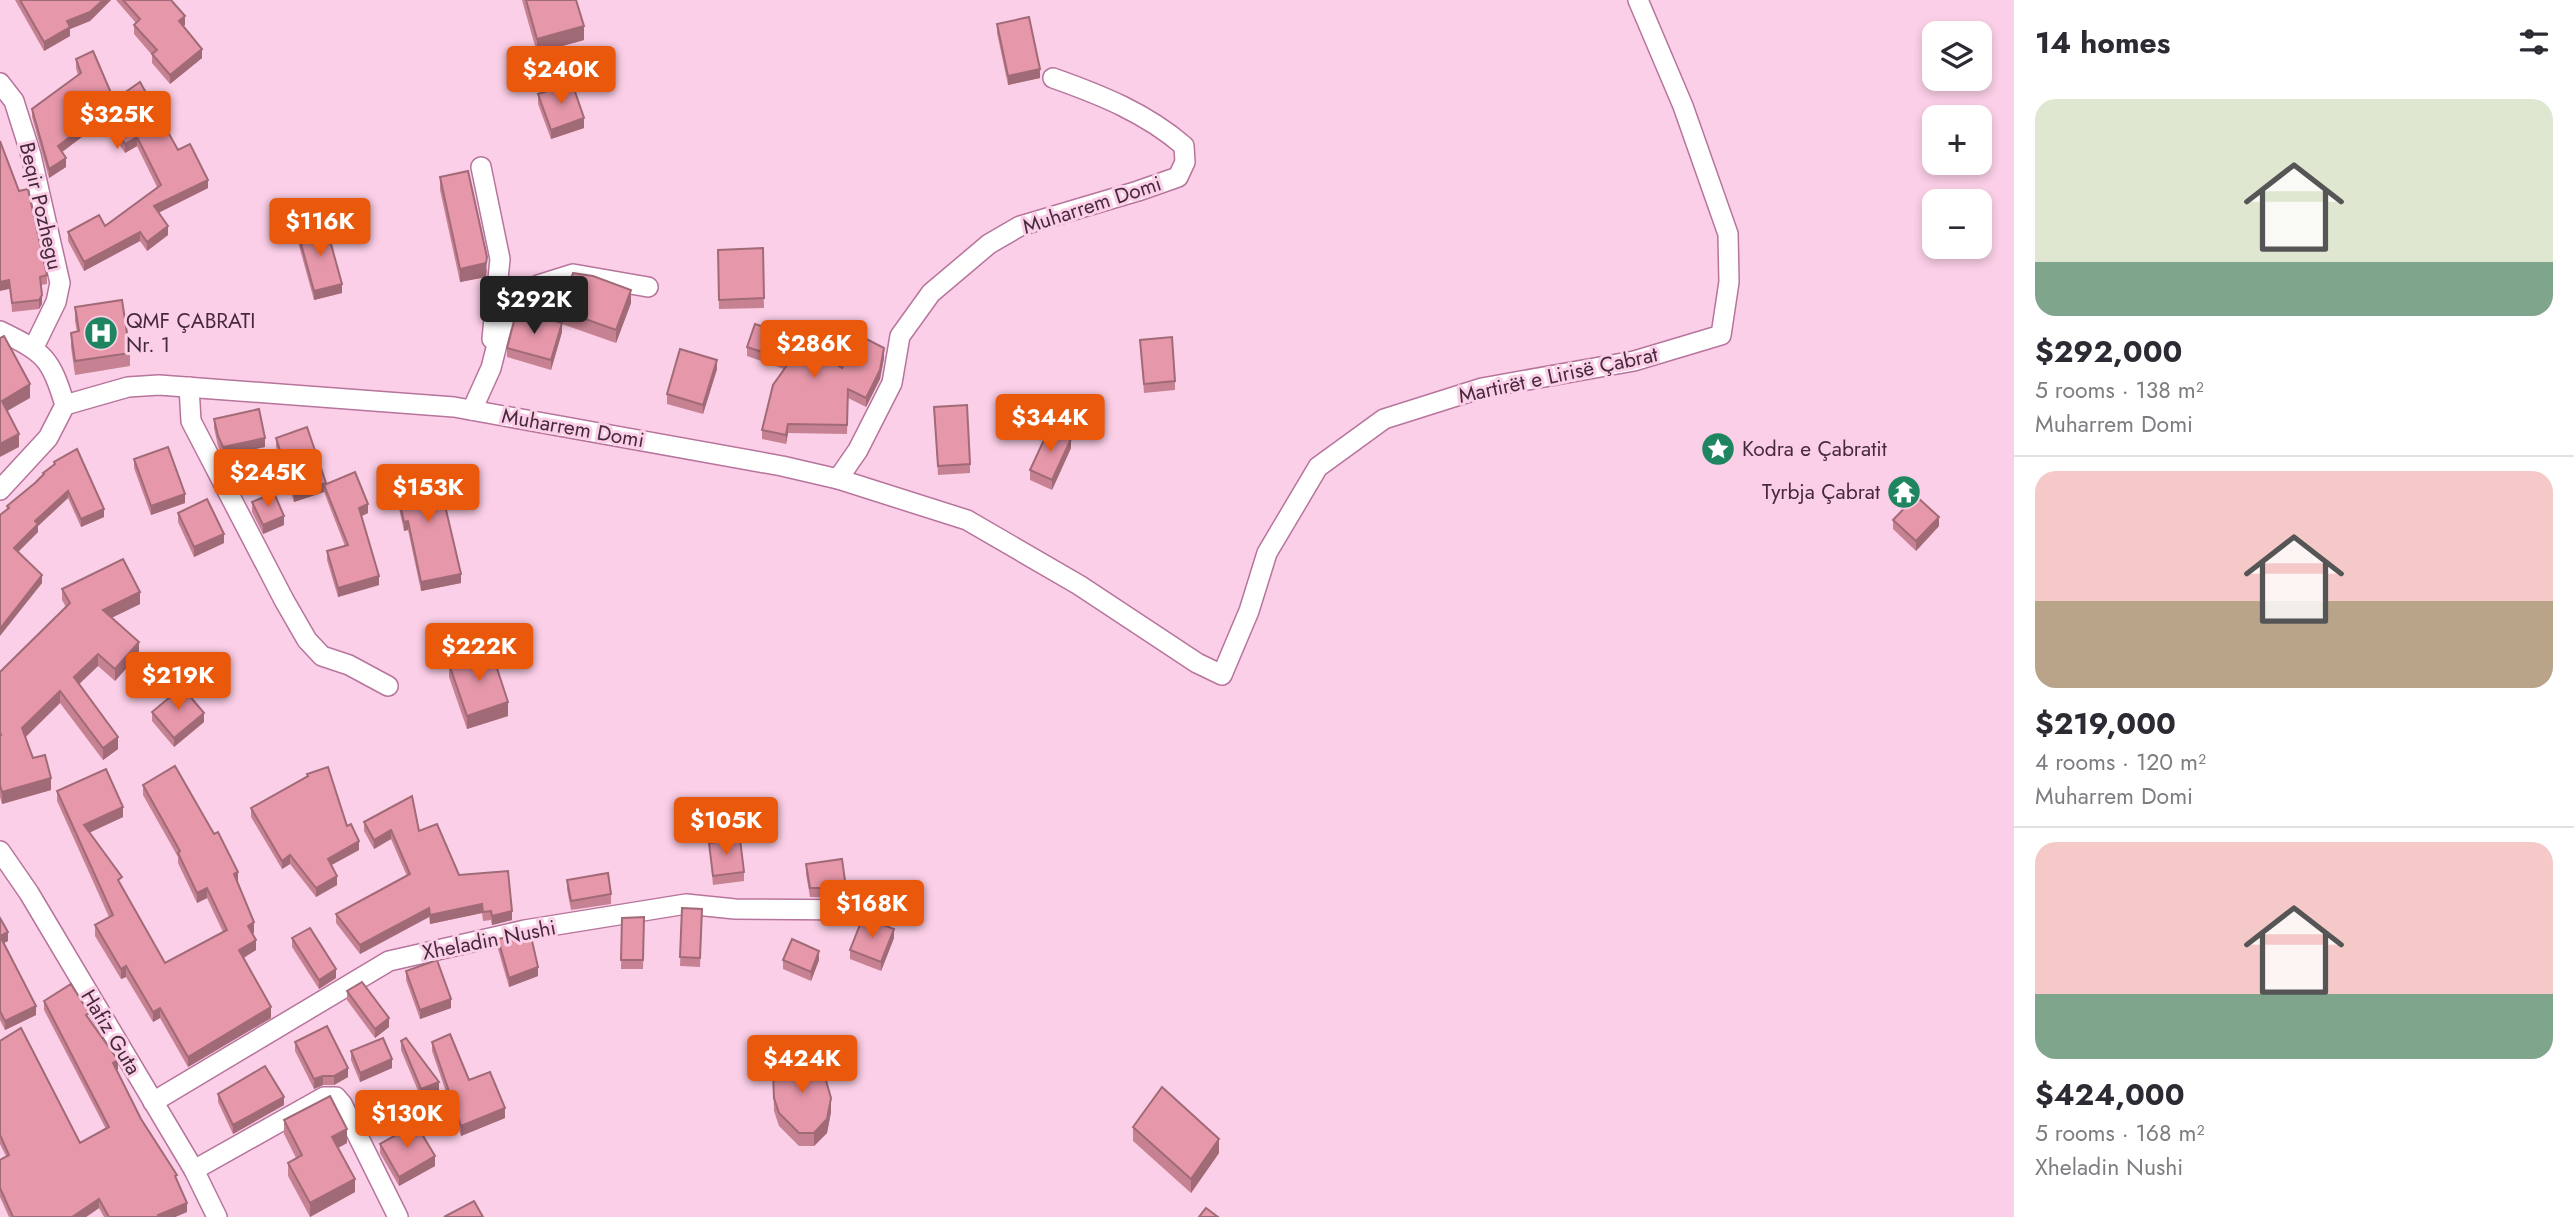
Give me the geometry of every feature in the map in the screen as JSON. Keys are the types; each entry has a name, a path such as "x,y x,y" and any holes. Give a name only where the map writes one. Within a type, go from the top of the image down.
{"street":[{"name":"Martirët e Lirisë Çabrat","path":"1197,663 1222,675 1249,611 1267,553 1318,467 1384,419 1482,388 1634,361 1721,335 1729,282 1728,234 1683,106 1638,0"},
{"name":"Muharrem Domi","path":"838,480 858,450 892,383 900,335 931,293 989,244 1020,226 1178,177 1185,162 1184,146 1162,127 1133,110 1053,78"},
{"name":"Beqir Pozhegu","path":"0,83 14,101 31,155 60,283 56,302 34,347"},
{"name":"Muharrem Domi","path":"481,167 500,259 491,368"},
{"name":"Muharrem Domi","path":"472,410 491,368 502,325 538,285 573,275 648,287"},
{"path":"0,331 34,347 54,370 65,405 48,438 0,489"},
{"name":"Muharrem Domi","path":"65,405 128,387 189,387 454,407 720,453 838,480 967,520 1079,585 1197,663"},
{"path":"189,387 191,421 307,640 322,656 388,685"},
{"name":"Hafiz Guta","path":"0,851 29,893 194,1170 218,1217"},
{"name":"Xheladin Nushi","path":"153,1102 389,961 525,930 686,904 736,909 864,910"},
{"path":"194,1170 324,1097 336,1097 342,1104 398,1217"}],"building":[{"path":"20,0 103,0 90,12 67,21 70,27 44,42"},
{"path":"123,0 171,0 185,16 179,21 202,49 170,75 152,54 157,50 134,25 140,19"},
{"path":"526,0 576,0 584,26 537,39"},
{"path":"1029,17 1040,69 1008,76 997,24"},
{"path":"93,51 114,100 140,82 178,150 190,144 208,180 154,206 168,226 147,242 140,232 84,262 68,232 99,215 105,226 161,185 137,137 125,144 103,112 58,146 66,158 49,169 32,109 81,73 76,59"},
{"path":"572,83 584,118 551,130 538,94"},
{"path":"0,141 19,191 28,189 47,275 40,277 42,295 39,300 12,303 9,280 0,282"},
{"path":"468,171 487,257 486,263 460,269 440,177"},
{"path":"326,226 342,284 314,291 298,233"},
{"path":"763,248 764,298 719,300 718,250"},
{"path":"573,273 593,276 631,290 616,330 560,310"},
{"name":"QMF ÇABRATI Nr. 1","path":"122,300 130,353 75,361 71,333 79,331 75,307"},
{"path":"522,312 562,323 551,360 507,348 514,321"},
{"path":"755,324 799,339 842,368 859,335 884,348 880,370 866,398 848,389 847,425 788,424 786,435 762,430 773,385 790,361 747,347"},
{"path":"4,336 30,384 2,401 19,434 0,444 0,338"},
{"path":"1172,337 1175,381 1144,384 1140,340"},
{"path":"680,349 717,360 703,405 667,394"},
{"path":"967,405 970,464 938,466 934,407"},
{"path":"259,409 265,438 223,447 214,419"},
{"path":"307,427 326,483 294,493 276,438"},
{"path":"1049,429 1071,439 1052,480 1030,470"},
{"path":"168,447 185,494 151,506 134,459"},
{"path":"77,449 104,509 81,519 68,491 35,521 38,524 14,548 42,575 0,629 0,515 55,464 54,462"},
{"path":"436,467 461,574 421,582 408,521 404,522 394,477"},
{"path":"355,472 368,504 359,508 379,576 338,588 327,551 348,545 324,485"},
{"path":"274,493 284,516 263,525 252,502"},
{"path":"1916,496 1939,517 1916,541 1893,520"},
{"path":"207,499 224,534 194,547 178,513"},
{"path":"123,559 140,592 103,610 139,642 115,669 98,654 74,677 118,737 103,748 60,691 22,728 33,758 45,755 51,778 2,792 0,672 70,603 62,589"},
{"path":"491,650 508,702 467,716 449,664"},
{"path":"182,687 204,713 174,738 152,712"},
{"path":"175,766 214,834 218,832 238,872 234,874 254,922 248,926 256,940 239,950 271,1007 188,1057 160,1008 153,1012 126,966 121,969 95,925 113,915 57,791 106,769 123,807 84,825 122,877 118,880 165,963 227,930 207,888 197,893 178,853 180,851 143,785"},
{"path":"328,767 347,826 351,824 359,841 328,859 337,876 316,888 290,855 282,861 251,808 308,776 307,774"},
{"path":"412,796 419,831 437,824 459,875 508,871 512,911 492,916 491,911 483,912 482,904 430,915 429,908 360,945 336,914 410,874 391,830 374,840 364,822"},
{"path":"740,839 744,872 713,876 709,843"},
{"path":"842,859 846,888 810,888 806,864"},
{"path":"608,873 611,894 571,901 567,880"},
{"path":"682,908 702,909 700,958 680,957"},
{"path":"644,917 643,960 621,960 622,918"},
{"path":"863,917 894,929 881,962 850,950"},
{"path":"0,918 8,932 0,936"},
{"path":"310,928 336,969 319,980 292,938"},
{"path":"530,932 538,967 509,978 498,939"},
{"path":"0,936 36,1006 5,1021 0,1011"},
{"path":"792,939 819,951 811,972 783,960"},
{"path":"437,960 451,999 420,1010 406,971"},
{"path":"362,982 389,1018 375,1029 347,991"},
{"path":"71,984 89,1013 86,1015 118,1060 113,1063 141,1119 177,1175 175,1176 187,1203 158,1215 160,1217 109,1217 99,1199 72,1217 13,1217 0,1188 0,1160 9,1155 0,1135 0,1041 21,1028 80,1143 109,1127 44,1001"},
{"path":"327,1026 348,1068 334,1076 314,1079 295,1042"},
{"path":"450,1034 469,1080 490,1072 505,1108 461,1126 432,1042"},
{"path":"383,1038 392,1059 360,1073 351,1051"},
{"path":"406,1038 439,1082 421,1089 401,1041"},
{"path":"790,1056 815,1064 825,1077 831,1098 827,1119 814,1133 799,1133 779,1113 774,1098 773,1074"},
{"path":"265,1066 284,1097 233,1125 218,1094"},
{"path":"1162,1087 1219,1139 1191,1179 1133,1127"},
{"path":"330,1096 347,1129 332,1137 355,1179 310,1203 288,1163 302,1155 284,1120"},
{"path":"416,1124 435,1156 399,1177 380,1144"},
{"path":"474,1201 483,1217 444,1217"},
{"path":"1206,1208 1218,1217 1199,1217"}],"place":[{"name":"QMF ÇABRATI Nr. 1","path":"101,333"},
{"name":"Kodra e Çabratit","path":"1718,449"},
{"name":"Tyrbja Çabrat","path":"1904,492"}]}
